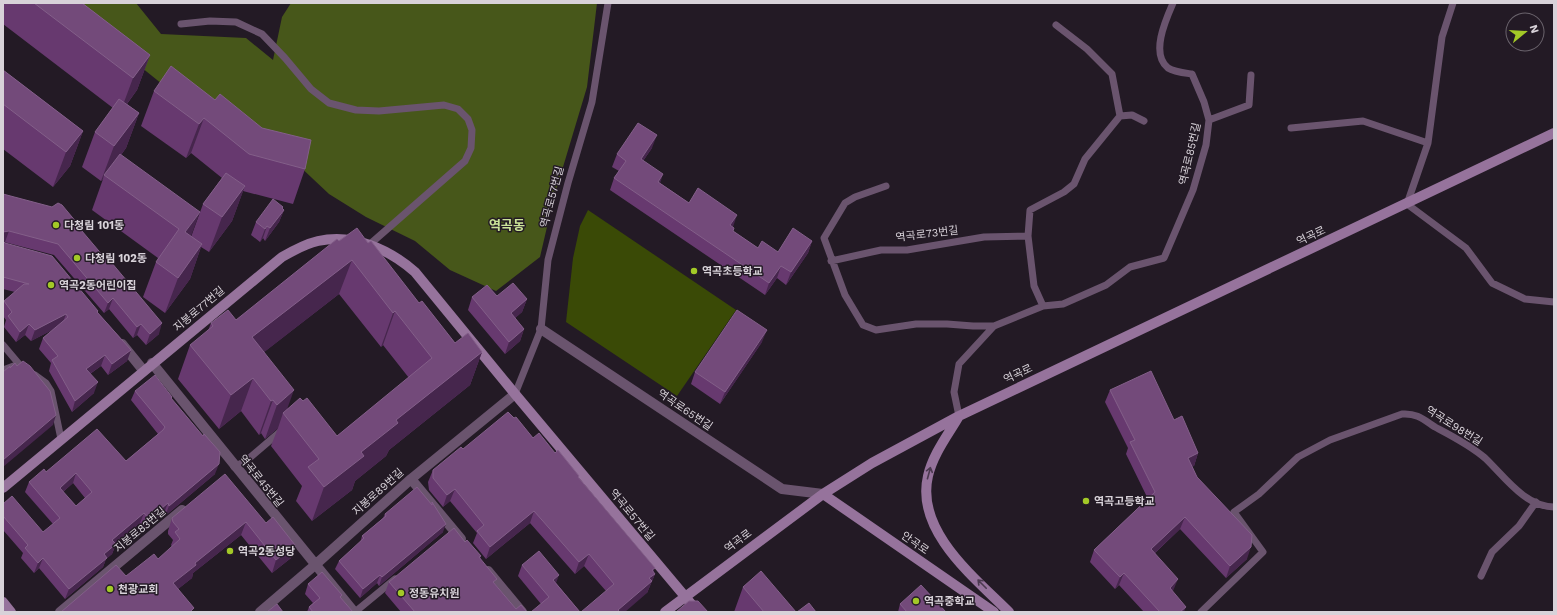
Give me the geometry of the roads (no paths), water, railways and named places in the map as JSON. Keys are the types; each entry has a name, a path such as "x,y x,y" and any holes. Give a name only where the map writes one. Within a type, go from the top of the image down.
{"street":[{"name":"역곡로","path":"665,612 684,596 823,494 872,463 958,416 1554,133"},
{"name":"지봉로77번길","path":"3,488 272,264 298,247 318,241 333,239 356,241 369,245"},
{"name":"역곡로57번길","path":"369,245 403,261 415,272 698,612"},
{"name":"역곡로65번길","path":"541,329 782,489 823,494"},
{"path":"113,334 143,370"},
{"name":"역곡로45번길","path":"152,364 231,469 355,612"},
{"name":"지봉로89번길","path":"260,612 411,479 515,394"},
{"path":"958,416 933,461 928,477 926,497 932,521 955,557 1010,612"},
{"path":"411,479 451,532 468,547"},
{"name":"안곡로","path":"823,494 994,612"},
{"name":"지봉로83번길","path":"60,612 192,502"},
{"path":"483,565 522,612"},
{"path":"3,602 12,612"}],"lane":[{"name":"역곡로57번길","path":"515,394 541,329 548,260 592,102 608,3"},
{"name":"역곡로85번길","path":"1043,306 1063,304 1106,285 1130,268 1164,258 1193,190 1206,145 1209,120 1204,102 1192,74 1178,72 1167,67 1160,54 1164,26 1173,3"},
{"path":"1453,3 1442,37 1428,143 1407,204 1466,248 1492,284 1525,299 1554,302"},
{"path":"180,24 210,21 236,22 262,34 285,58 311,89 328,102 356,110 379,111 444,105 458,109 468,118 472,130 471,148 465,161 369,245"},
{"path":"1056,25 1087,49 1112,74 1120,116"},
{"path":"1209,120 1249,105 1251,75"},
{"path":"886,186 855,197 845,203 824,238 831,261 845,295 863,325 876,330 916,324 994,326 1043,306 1034,286 1028,236 1030,210 1064,192 1074,184 1085,159 1120,116 1132,115 1144,121"},
{"path":"1291,128 1363,121 1428,143"},
{"name":"역곡로73번길","path":"831,261 881,250 907,250 984,237 1028,236"},
{"path":"958,416 954,392 959,364 994,326"},
{"path":"3,345 19,364 46,383 49,387 61,440"},
{"path":"3,370 19,364"},
{"name":"역곡로98번길","path":"1201,612 1263,552 1234,512 1259,494 1298,457 1330,440 1402,414 1412,414 1463,442 1484,458 1512,486 1536,502 1554,507"},
{"path":"231,469 246,460 286,427"},
{"path":"1481,576 1492,552 1520,526 1536,502"},
{"name":"역곡로45번길","path":"355,612 402,573"}],"place":[{"name":"다청림 101동","path":"56,225"},
{"name":"다청림 102동","path":"77,258"},
{"name":"역곡초등학교","path":"694,271"},
{"name":"역곡2동어린이집","path":"51,285"},
{"name":"역곡고등학교","path":"1086,501"},
{"name":"역곡2동성당","path":"230,551"},
{"name":"천광교회","path":"110,589"},
{"name":"정동유치원","path":"401,593"},
{"name":"역곡중학교","path":"916,601"}],"district":[{"name":"역곡동","path":"507,225"}]}
